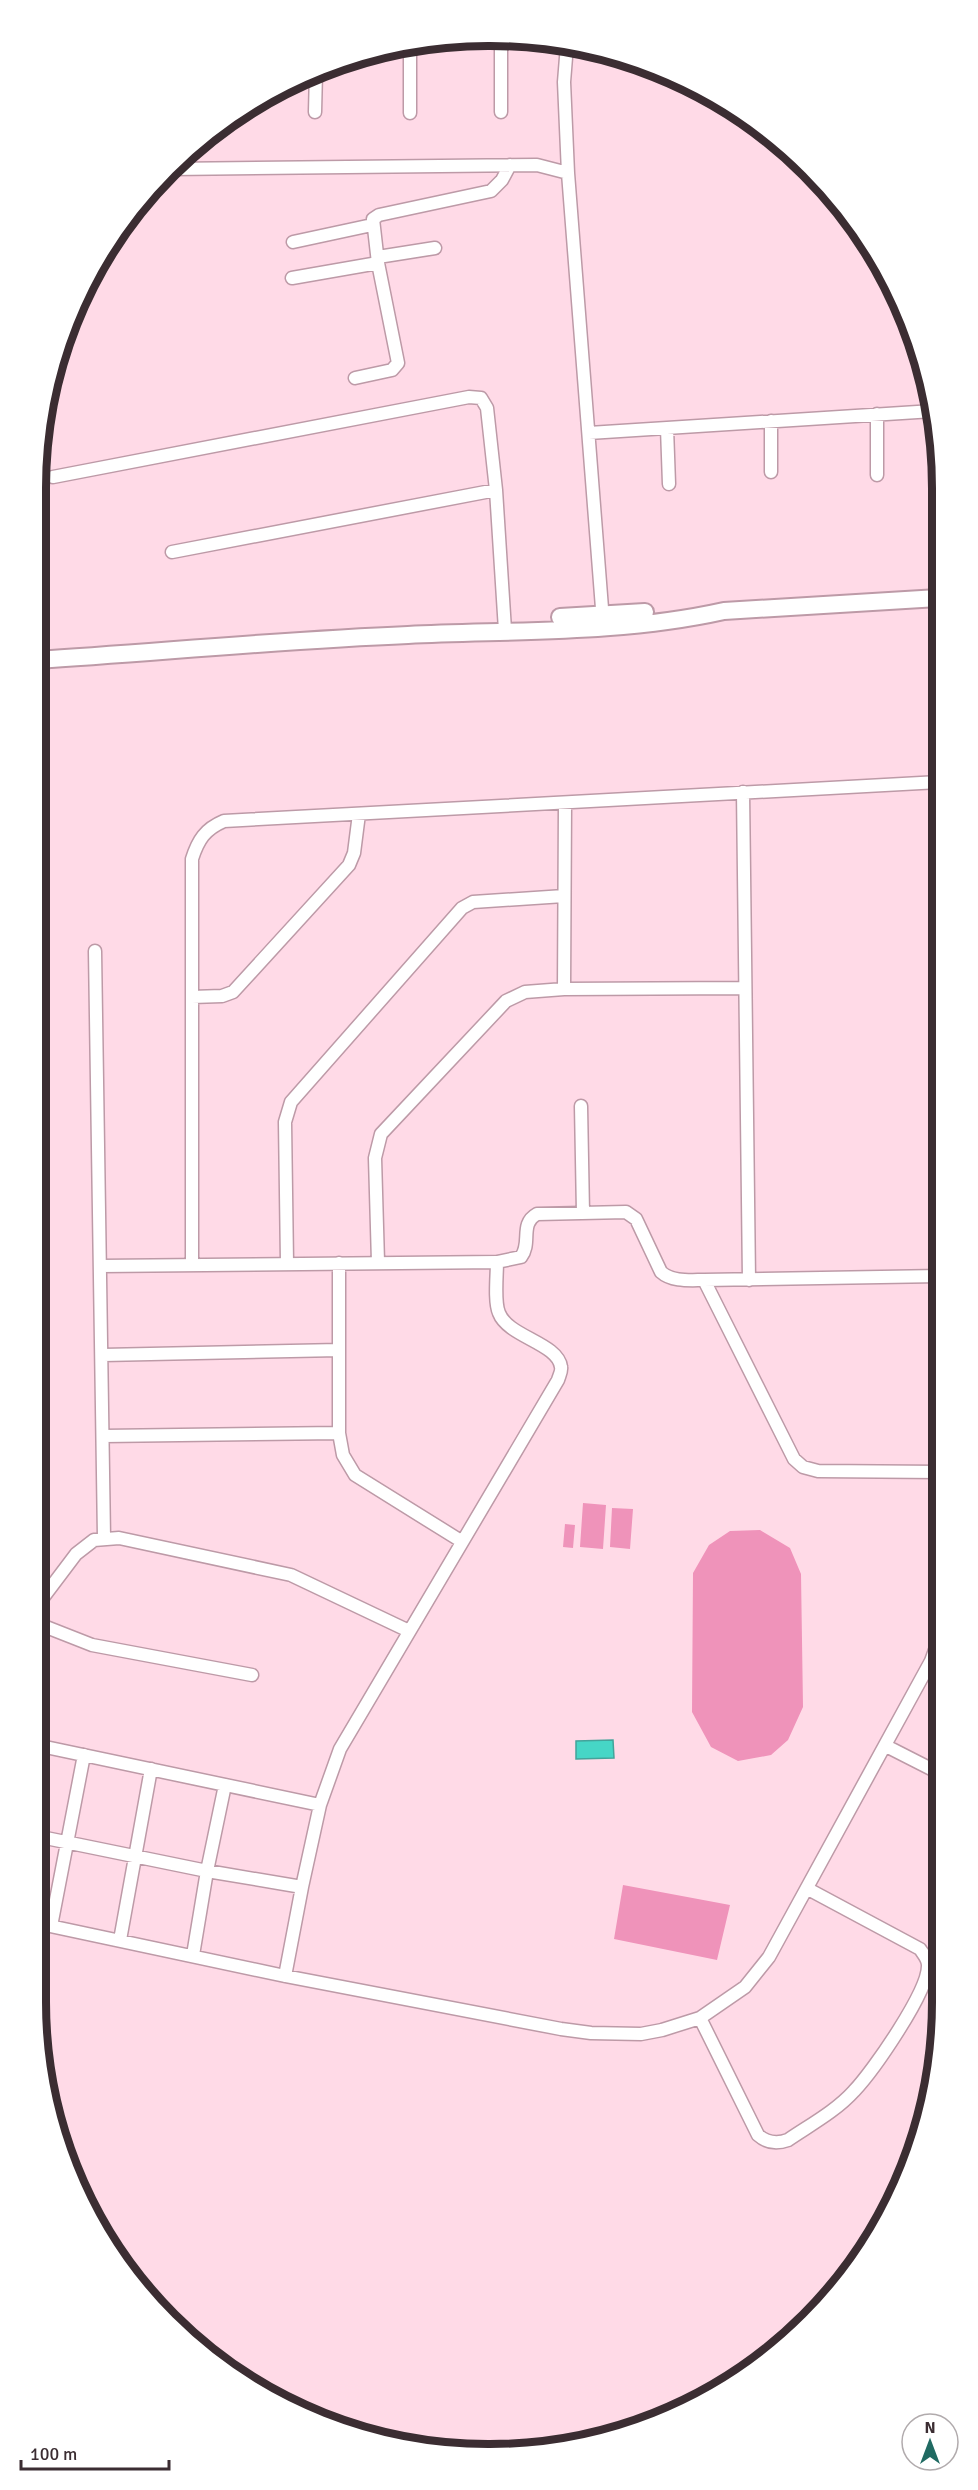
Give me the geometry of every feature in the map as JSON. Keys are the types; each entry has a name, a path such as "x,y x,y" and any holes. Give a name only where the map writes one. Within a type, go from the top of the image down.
{"main road":[{"path":"46,648 505,625 682,619 724,611 932,598"},
{"path":"46,659 505,625"}],"street":[{"path":"501,46 501,112"},
{"path":"566,53 564,82 568,173 603,621"},
{"path":"410,54 410,114"},
{"path":"315,112 316,82"},
{"path":"355,378 395,369 398,363 378,260 373,219 379,215 491,191 502,180 510,165"},
{"path":"182,170 537,165 568,173"},
{"path":"293,242 372,225"},
{"path":"292,278 435,248"},
{"path":"53,477 472,396 481,398 486,403 496,490 505,625"},
{"path":"589,432 925,411"},
{"path":"877,414 877,475"},
{"path":"771,421 771,472"},
{"path":"667,428 669,484"},
{"path":"172,552 496,490"},
{"path":"192,1265 192,859 202,836 210,827 224,821 932,782"},
{"path":"743,792 749,1280"},
{"path":"564,989 565,804"},
{"path":"192,997 222,996 233,992 349,865 354,853 359,814"},
{"path":"286,1263 285,1122 291,1102 462,908 472,903 564,896"},
{"path":"95,951 103,1355 104,1538"},
{"path":"378,1262 375,1158 381,1134 506,1001 525,992 564,989 744,988"},
{"path":"582,1106 583,1214"},
{"path":"101,1266 497,1262 521,1257 525,1252 526,1224 529,1218 537,1214 626,1212 632,1215 661,1272 667,1277 749,1280 932,1276"},
{"path":"285,1976 320,1805 340,1749 558,1380 562,1368 553,1354 507,1325 498,1312 497,1262"},
{"path":"339,1263 339,1433 343,1455 355,1475 461,1541"},
{"path":"704,1280 794,1459 803,1467 818,1471 932,1472"},
{"path":"103,1355 339,1350"},
{"path":"104,1436 339,1433"},
{"path":"46,1594 76,1554 94,1540 119,1538 291,1575 410,1631"},
{"path":"46,1627 92,1645 252,1675"},
{"path":"46,1925 285,1976 561,2029 591,2033 641,2034 662,2030 700,2018 746,1987 769,1958 932,1658"},
{"path":"885,1746 932,1770"},
{"path":"46,1747 320,1805"},
{"path":"51,1926 84,1755"},
{"path":"120,1940 151,1769"},
{"path":"193,1955 225,1785"},
{"path":"46,1838 207,1871 302,1887"},
{"path":"700,2018 758,2135 763,2139 780,2143 788,2140 854,2092 890,2044 925,1982 928,1965 920,1949 808,1889"}],"shaded area":[{"path":"583,1503 606,1505 603,1549 580,1547"},
{"path":"612,1508 633,1509 630,1549 610,1547"},
{"path":"565,1524 575,1525 573,1548 563,1547"},
{"path":"760,1530 790,1548 801,1574 803,1707 788,1740 771,1755 738,1761 711,1747 692,1712 693,1573 709,1545 730,1531"},
{"path":"613,1740 614,1758 576,1759 576,1741"},
{"path":"623,1885 730,1905 717,1960 614,1939"}]}
